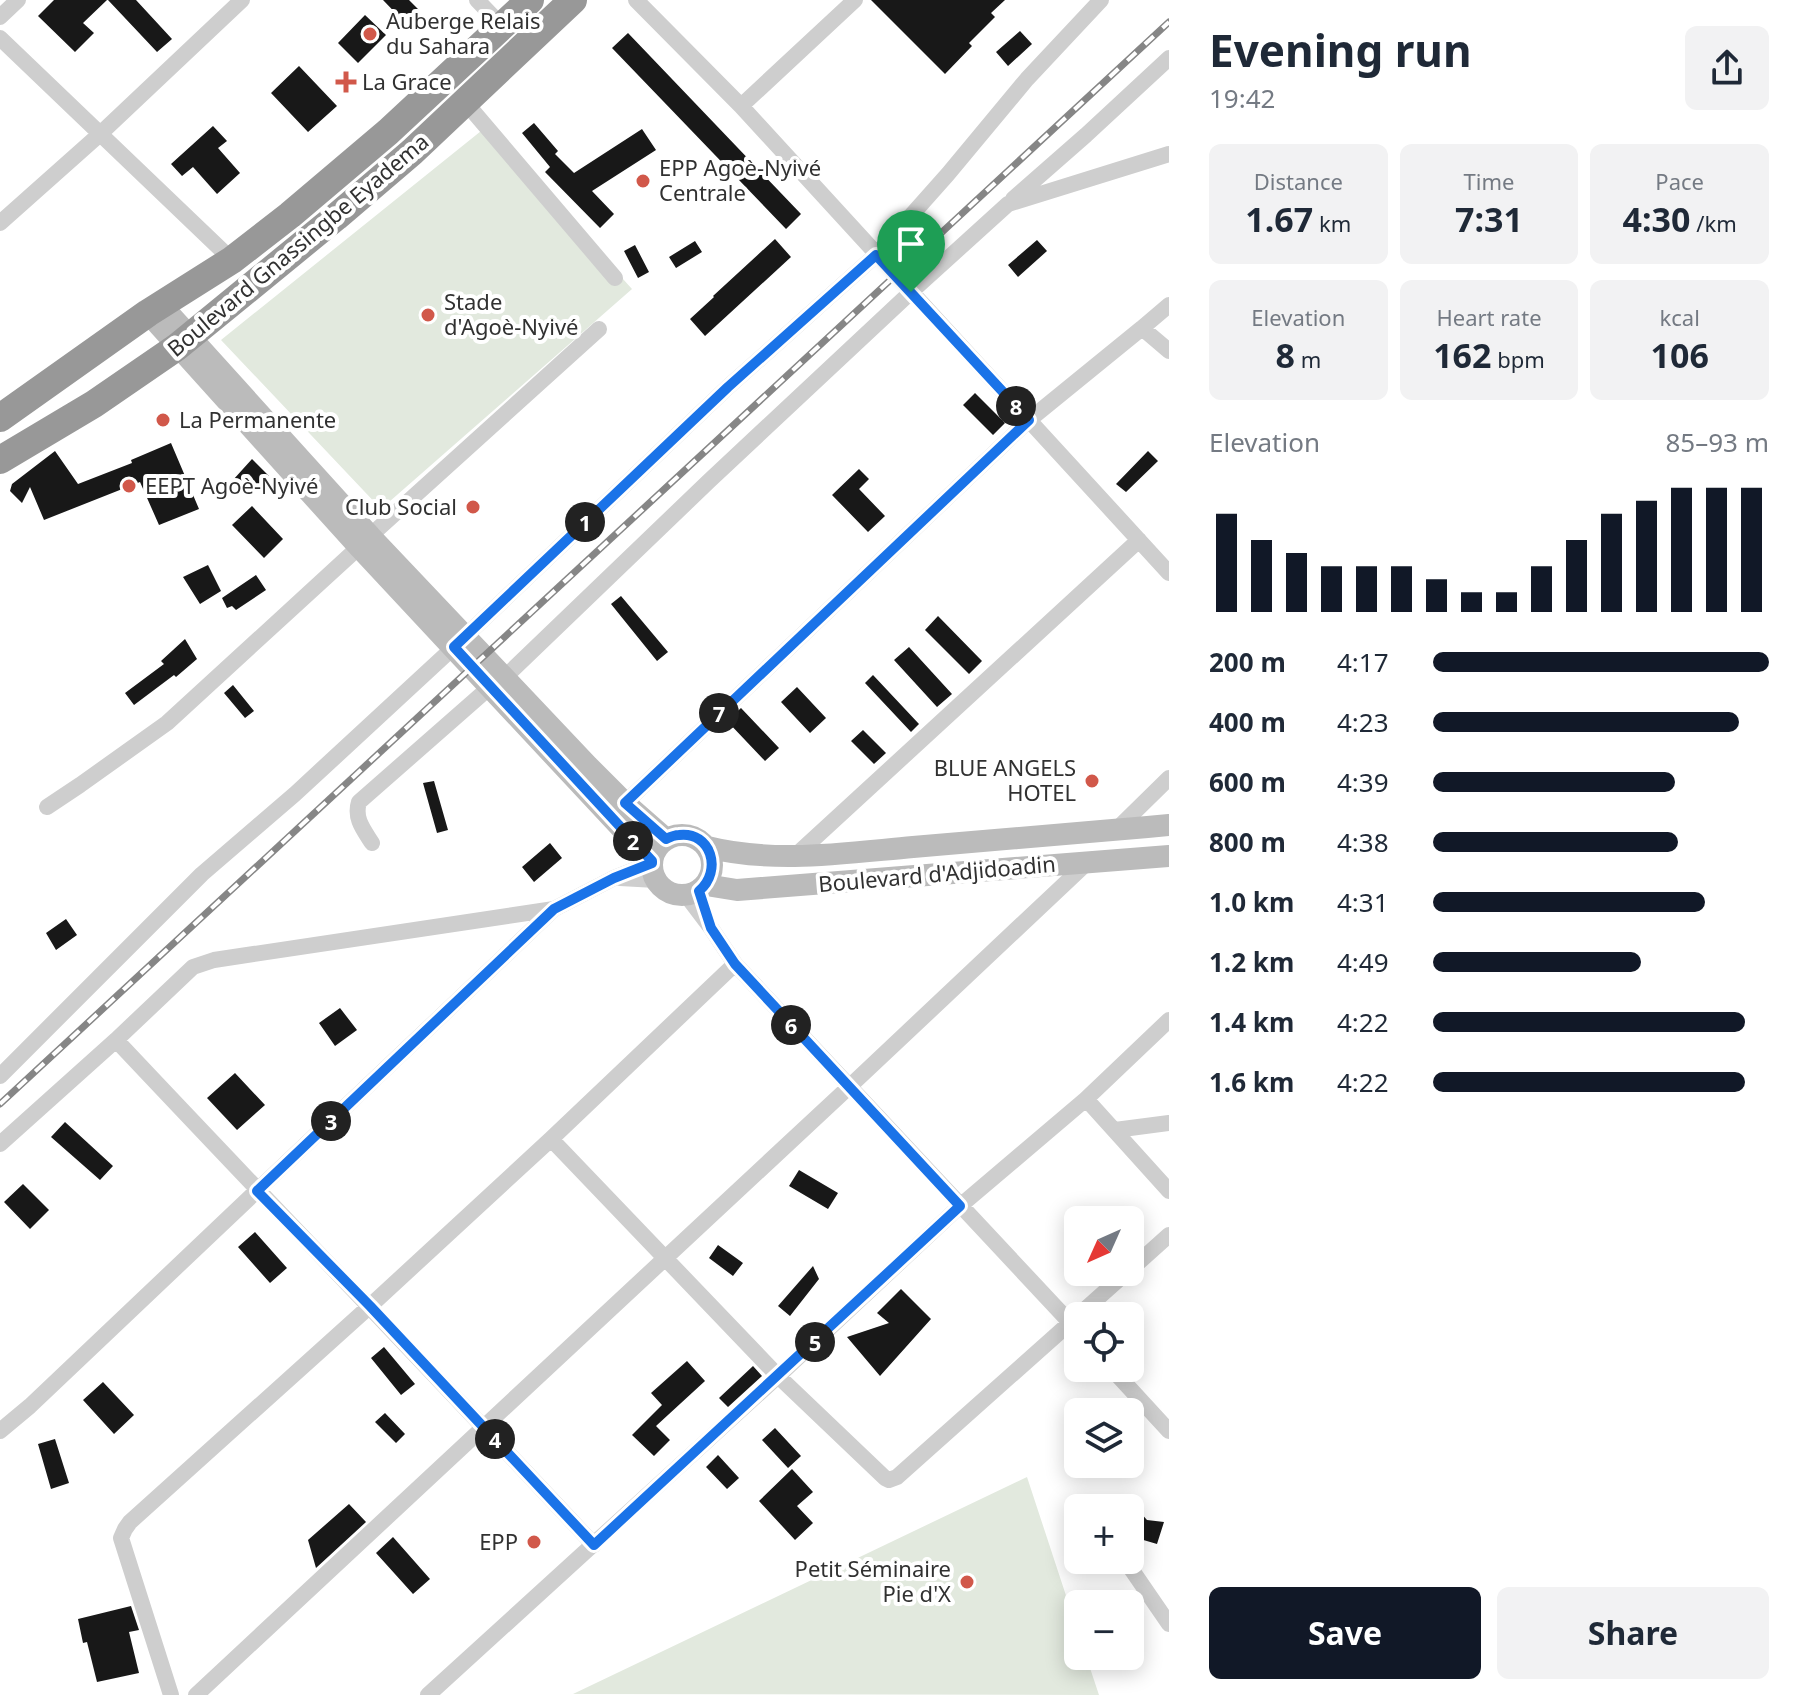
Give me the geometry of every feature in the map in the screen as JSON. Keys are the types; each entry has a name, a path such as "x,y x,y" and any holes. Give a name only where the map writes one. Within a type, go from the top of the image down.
{"highway":[{"name":"Boulevard Gnassingbe Eyadema","path":"0,418 154,309 232,260 290,215 388,132 530,0"},
{"name":"Boulevard Gnassingbe Eyadema","path":"0,460 94,404 183,342 412,152 573,0"}],"main road":[{"path":"154,309 364,542 497,682 666,839"},
{"path":"497,682 653,868 664,889 674,894 697,890 710,878 713,862 707,847 695,837 681,834 666,839 657,848 653,868"},
{"name":"Boulevard d'Adjidoadin","path":"707,847 733,853 794,857 1169,825"},
{"name":"Boulevard d'Adjidoadin","path":"697,890 737,890 1089,861 1167,859"}],"street":[{"path":"0,17 18,0"},
{"path":"0,223 242,0"},
{"path":"477,0 502,26"},
{"path":"636,0 741,106 1169,573"},
{"path":"741,106 855,0"},
{"path":"0,1076 202,874 295,794 728,387 876,255 1027,79 1101,0"},
{"path":"0,38 232,260"},
{"path":"372,843 359,824 356,811 359,802 497,682 911,292 1169,58"},
{"path":"466,103 615,278"},
{"path":"1008,204 1169,154"},
{"path":"625,803 1029,420 1169,305"},
{"path":"1142,328 1169,351"},
{"path":"47,807 167,723 599,329"},
{"path":"794,857 1139,540"},
{"path":"1115,831 1169,778"},
{"path":"196,1695 1089,861"},
{"path":"0,1431 554,909 614,878 653,868"},
{"path":"697,890 711,928 735,964 1064,1316"},
{"path":"0,1144 193,967 214,960 554,909"},
{"path":"171,1695 121,1538 130,1522 370,1306 735,964"},
{"path":"428,1695 960,1206 1086,1099 1169,1020"},
{"path":"116,1040 594,1545"},
{"path":"1086,1099 1169,1191"},
{"path":"1115,1130 1169,1123"},
{"path":"551,1139 778,1376 885,1478 894,1479 1064,1335"},
{"path":"1144,1258 1169,1235"},
{"path":"1099,1302 1114,1286"},
{"path":"1124,1382 1169,1431"},
{"path":"1135,1574 1169,1624"}],"shaded area":[{"name":"Stade d'Agoè-Nyivé","path":"486,127 632,289 381,509 221,340"},
{"name":"Petit Séminaire Pie d'X","path":"1027,1477 1064,1590 1064,1670 1091,1670 1099,1695 573,1694"}],"building":[{"path":"54,0 107,0 83,23 94,33 75,52 38,16"},
{"path":"108,0 136,0 172,39 157,52"},
{"path":"383,0 409,0 421,12 408,26"},
{"path":"871,0 1005,0 991,13 995,17 969,43 972,46 945,74"},
{"path":"365,15 386,35 358,63 338,43"},
{"path":"1020,31 1032,44 1008,66 996,52"},
{"path":"628,33 801,214 786,229 612,48"},
{"path":"299,66 337,106 308,132 271,93"},
{"path":"534,123 558,151 555,154 574,173 642,129 656,150 592,191 614,214 600,228 545,172 550,167 522,133"},
{"path":"213,126 227,141 218,148 240,173 217,194 193,167 182,176 171,164"},
{"path":"775,239 791,257 705,336 690,319"},
{"path":"1037,240 1047,251 1018,277 1008,265"},
{"path":"695,241 702,252 676,268 669,257"},
{"path":"635,245 649,272 638,278 624,251"},
{"path":"975,393 1005,423 993,435 963,405"},
{"path":"171,443 199,509 159,525 140,482 44,520 30,487 22,503 10,491 12,484 55,451 78,484 132,463 131,460"},
{"path":"1148,451 1158,461 1126,492 1116,484"},
{"path":"252,459 269,476 250,496 233,480"},
{"path":"859,469 869,479 859,489 885,516 868,532 832,495"},
{"path":"252,506 283,539 264,558 232,525"},
{"path":"208,565 221,591 200,604 183,577"},
{"path":"256,575 266,590 236,610 232,606 227,608 222,598"},
{"path":"621,596 668,652 657,661 611,604"},
{"path":"938,616 982,661 969,674 925,630"},
{"path":"185,639 197,659 134,705 125,693 164,664 161,661"},
{"path":"909,647 952,694 937,707 894,660"},
{"path":"873,675 919,724 911,732 865,683"},
{"path":"233,685 254,711 245,718 224,693"},
{"path":"797,687 826,718 810,733 781,702"},
{"path":"741,708 779,748 765,761 727,721"},
{"path":"863,730 886,753 874,764 851,741"},
{"path":"434,781 448,830 437,833 423,783"},
{"path":"550,843 562,858 534,882 522,867"},
{"path":"66,919 77,935 56,950 46,933"},
{"path":"340,1008 357,1030 335,1046 319,1023"},
{"path":"235,1073 265,1105 237,1130 207,1098"},
{"path":"65,1122 113,1166 100,1180 51,1137"},
{"path":"799,1170 838,1193 828,1209 789,1186"},
{"path":"23,1184 49,1210 30,1229 4,1202"},
{"path":"255,1232 287,1268 270,1283 238,1247"},
{"path":"718,1245 743,1263 733,1276 709,1258"},
{"path":"813,1266 819,1279 790,1316 778,1306"},
{"path":"901,1289 931,1319 880,1376 847,1337 889,1323 877,1313"},
{"path":"384,1347 415,1384 401,1395 371,1358"},
{"path":"687,1361 705,1381 656,1426 670,1440 654,1456 632,1435 662,1405 651,1393"},
{"path":"753,1366 762,1376 728,1407 719,1398"},
{"path":"103,1382 134,1415 114,1434 83,1400"},
{"path":"385,1413 405,1434 396,1443 375,1422"},
{"path":"775,1428 801,1456 788,1468 762,1440"},
{"path":"55,1439 69,1483 51,1489 38,1444"},
{"path":"718,1455 739,1478 727,1489 706,1467"},
{"path":"792,1469 813,1492 797,1506 813,1523 795,1540 759,1501"},
{"path":"349,1504 366,1522 316,1568 308,1540"},
{"path":"1144,1517 1147,1520 1164,1522 1157,1544 1144,1540"},
{"path":"393,1537 430,1579 413,1594 376,1553"},
{"path":"131,1606 139,1630 129,1632 139,1673 97,1682 78,1619"}],"railway":[{"path":"0,1104 1169,22"}],"place":[{"name":"Auberge Relais du Sahara","path":"370,34"},
{"name":"La Grace","path":"346,82"},
{"name":"EPP Agoè-Nyivé Centrale","path":"643,181"},
{"name":"Stade d'Agoè-Nyivé","path":"428,315"},
{"name":"La Permanente","path":"163,420"},
{"name":"EEPT Agoè-Nyivé","path":"129,486"},
{"name":"Club Social","path":"473,507"},
{"name":"BLUE ANGELS HOTEL","path":"1092,781"},
{"name":"EPP","path":"534,1542"},
{"name":"Petit Séminaire Pie d'X","path":"967,1582"}],"route":[{"path":"876,255 911,292 1029,420 625,803 666,839 681,834 695,837 707,847 713,862 710,878 699,891 711,928 735,964 960,1206 594,1545 370,1306 257,1191 554,909 614,878 652,863 454,647 728,387 876,255"}]}
